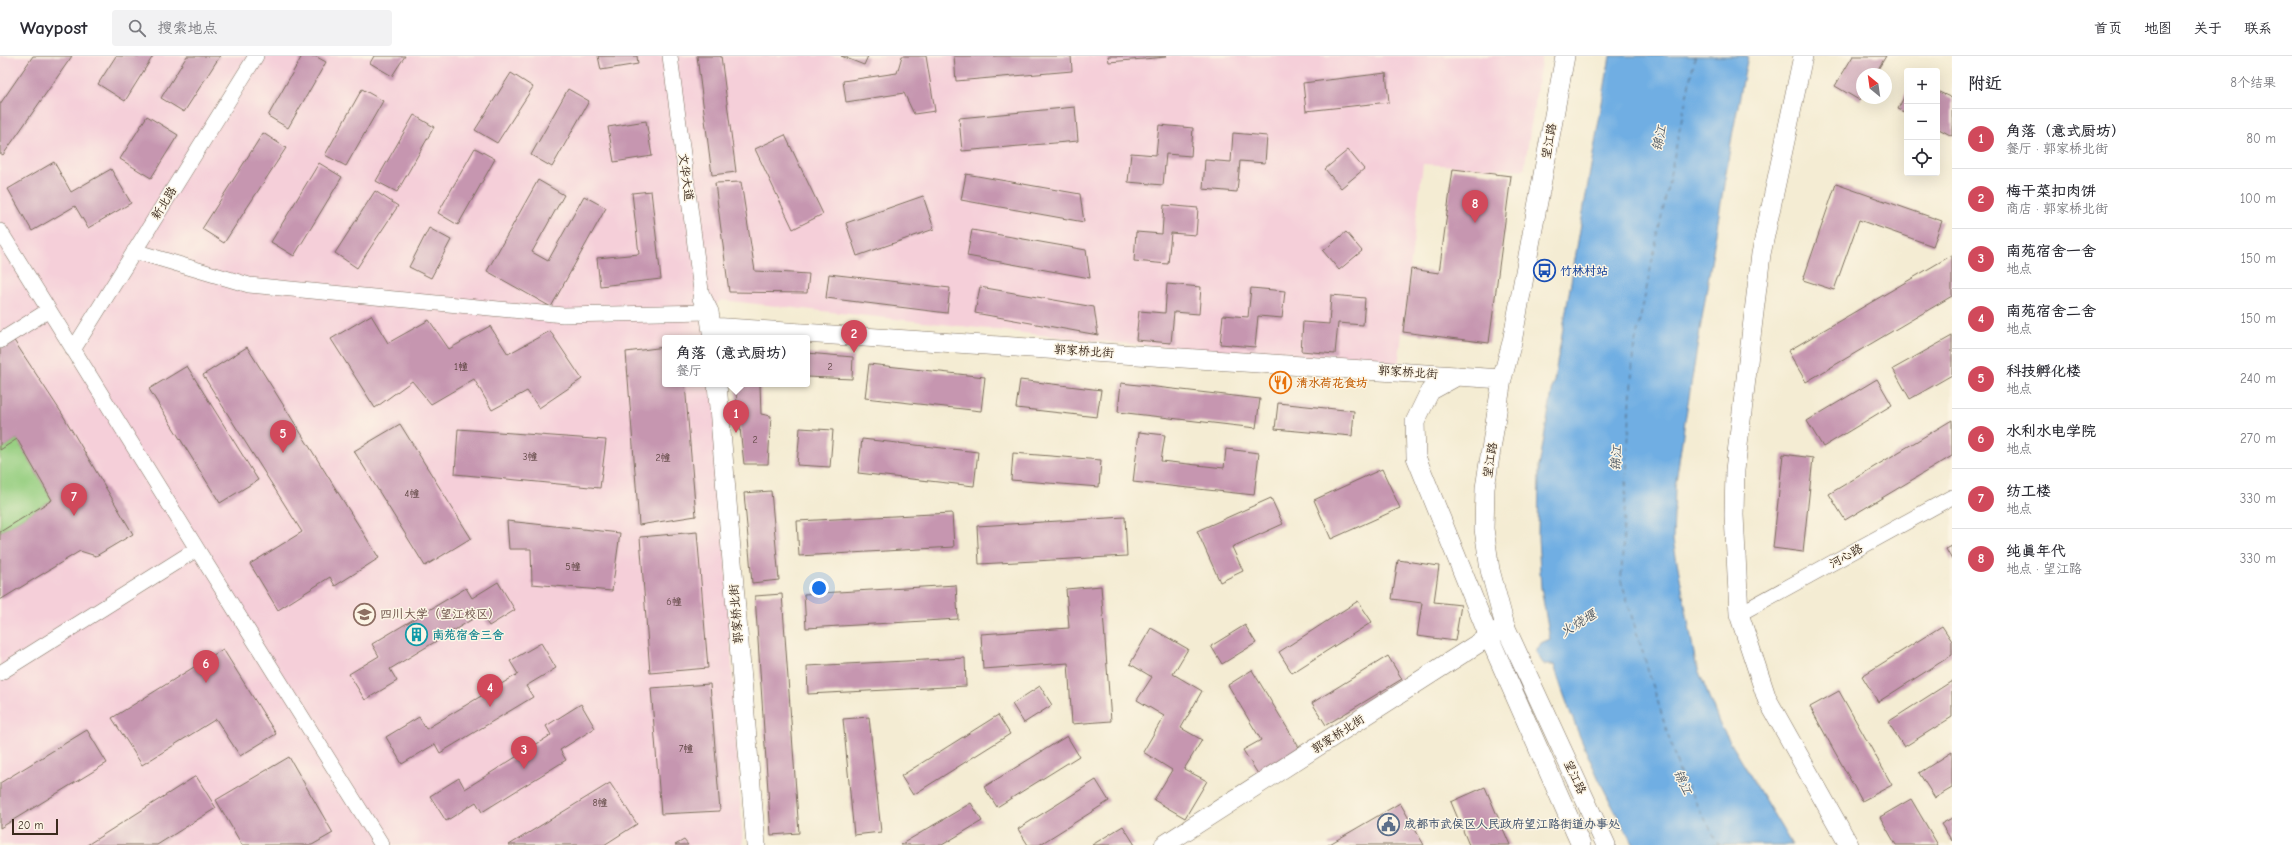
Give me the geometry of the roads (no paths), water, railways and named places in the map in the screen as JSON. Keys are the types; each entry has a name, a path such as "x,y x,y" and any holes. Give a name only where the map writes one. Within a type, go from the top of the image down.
{"street":[{"name":"新北路","path":"73,350 256,56"},
{"name":"文华大道","path":"670,56 709,319"},
{"name":"望江路","path":"1565,56 1512,342 1502,379 1485,488 1484,528 1490,570 1509,624 1606,845"},
{"path":"1804,56 1761,254 1735,470 1734,515 1739,614 1767,699 1849,845"},
{"path":"0,231 382,845"},
{"path":"134,251 249,285 563,315 709,319"},
{"path":"0,342 49,310"},
{"name":"郭家桥北街","path":"709,319 1502,379"},
{"name":"望江路","path":"1457,376 1430,391 1415,422 1416,457 1489,638 1581,845"},
{"name":"郭家桥北街","path":"716,387 756,845"},
{"name":"河心路","path":"1739,614 1952,497"},
{"path":"0,673 197,549"},
{"name":"郭家桥北街","path":"1164,845 1509,624"}],"water":[{"path":"1610,56 1748,56 1732,136 1685,421 1675,488 1673,540 1696,664 1720,725 1792,845 1634,845 1599,780 1570,711 1554,665 1544,665 1536,652 1541,643 1550,639 1541,588 1538,538 1539,467"}],"place":[{"name":"纯真年代","path":"1475,223"},
{"name":"竹林村站","path":"1544,271"},
{"name":"梅干菜扣肉饼","path":"854,353"},
{"name":"清水荷花食坊","path":"1280,383"},
{"name":"角落（意式厨坊）","path":"736,433"},
{"name":"科技孵化楼","path":"283,453"},
{"name":"纺工楼","path":"74,516"},
{"name":"四川大学（望江校区）","path":"365,614"},
{"name":"南苑宿舍三舍","path":"416,635"},
{"name":"水利水电学院","path":"206,683"},
{"name":"南苑宿舍二舍","path":"490,707"},
{"name":"南苑宿舍一舍","path":"524,769"},
{"name":"成都市武侯区人民政府望江路街道办事处","path":"1388,824"}],"water label":[{"name":"锦江","path":"1659,138"},
{"name":"锦江","path":"1616,458"},
{"name":"火烧堰","path":"1578,623"},
{"name":"锦江","path":"1683,782"}]}
